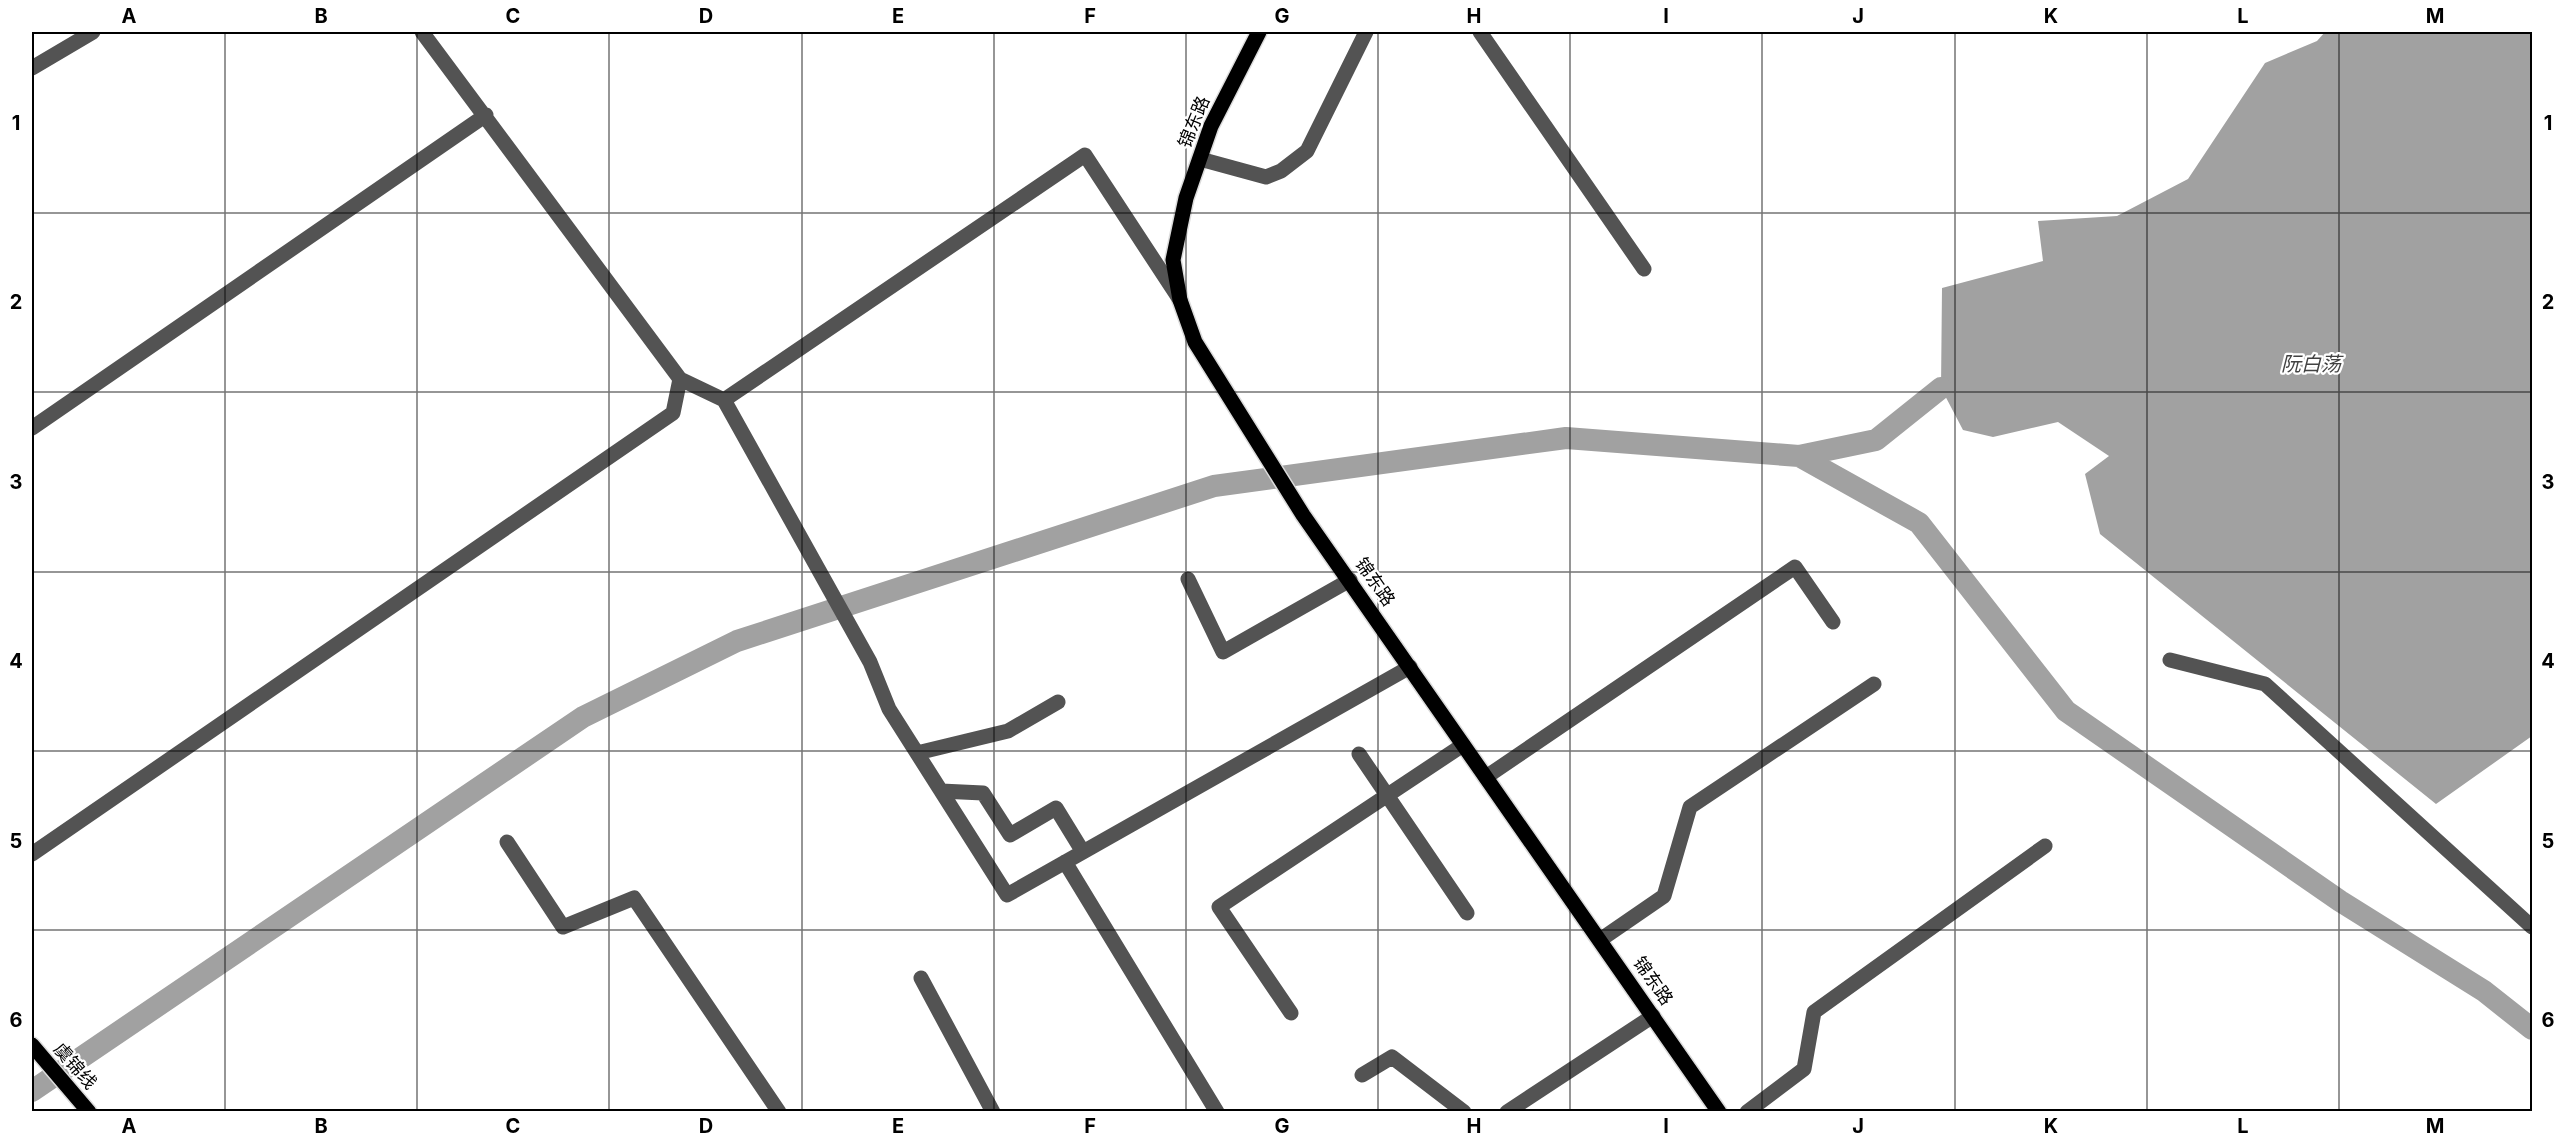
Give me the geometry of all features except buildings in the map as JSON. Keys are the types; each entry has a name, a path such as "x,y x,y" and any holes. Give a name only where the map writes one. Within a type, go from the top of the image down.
{"main road":[{"name":"锦东路","path":"1259,32 1211,126 1186,198 1173,260 1180,300 1195,342 1303,515 1719,1112"},
{"name":"虞锦线","path":"32,1046 89,1112"}],"street":[{"path":"32,68 93,32"},
{"path":"422,32 486,115 680,379 724,400 870,662 889,709 1008,895 1410,667"},
{"path":"1200,159 1266,177 1281,171 1308,151 1366,32"},
{"path":"1480,32 1644,269"},
{"path":"32,429 486,115"},
{"path":"724,400 1085,155 1180,300"},
{"path":"33,851 673,413 680,379"},
{"path":"1486,777 1795,567 1833,622"},
{"path":"1188,579 1224,652 1350,580"},
{"path":"2170,660 2265,684 2532,927"},
{"path":"1600,940 1664,896 1690,807 1874,684"},
{"path":"917,753 1008,731 1058,702"},
{"path":"1291,1013 1219,908 1462,745"},
{"path":"1359,754 1467,913"},
{"path":"941,791 983,793 1010,835 1056,808 1083,852"},
{"path":"507,842 563,927 634,898 779,1112"},
{"path":"1748,1112 1804,1069 1815,1012 2045,846"},
{"path":"1065,862 1217,1112"},
{"path":"921,978 993,1112"},
{"path":"1507,1112 1653,1016"},
{"path":"1362,1075 1392,1057 1464,1112"}],"water":[{"name":"阮白荡","path":"2325,32 2532,32 2532,736 2436,804 2100,534 2085,474 2109,456 2058,422 1993,437 1963,430 1941,388 1942,288 2043,261 2038,221 2117,216 2188,179 2265,63 2317,41"}],"waterway":[{"path":"1799,456 1876,440 1941,388"},
{"path":"32,1091 583,717 737,641 1214,486 1566,438 1799,456 1919,523 2066,711 2340,901 2484,991 2532,1029"}]}
